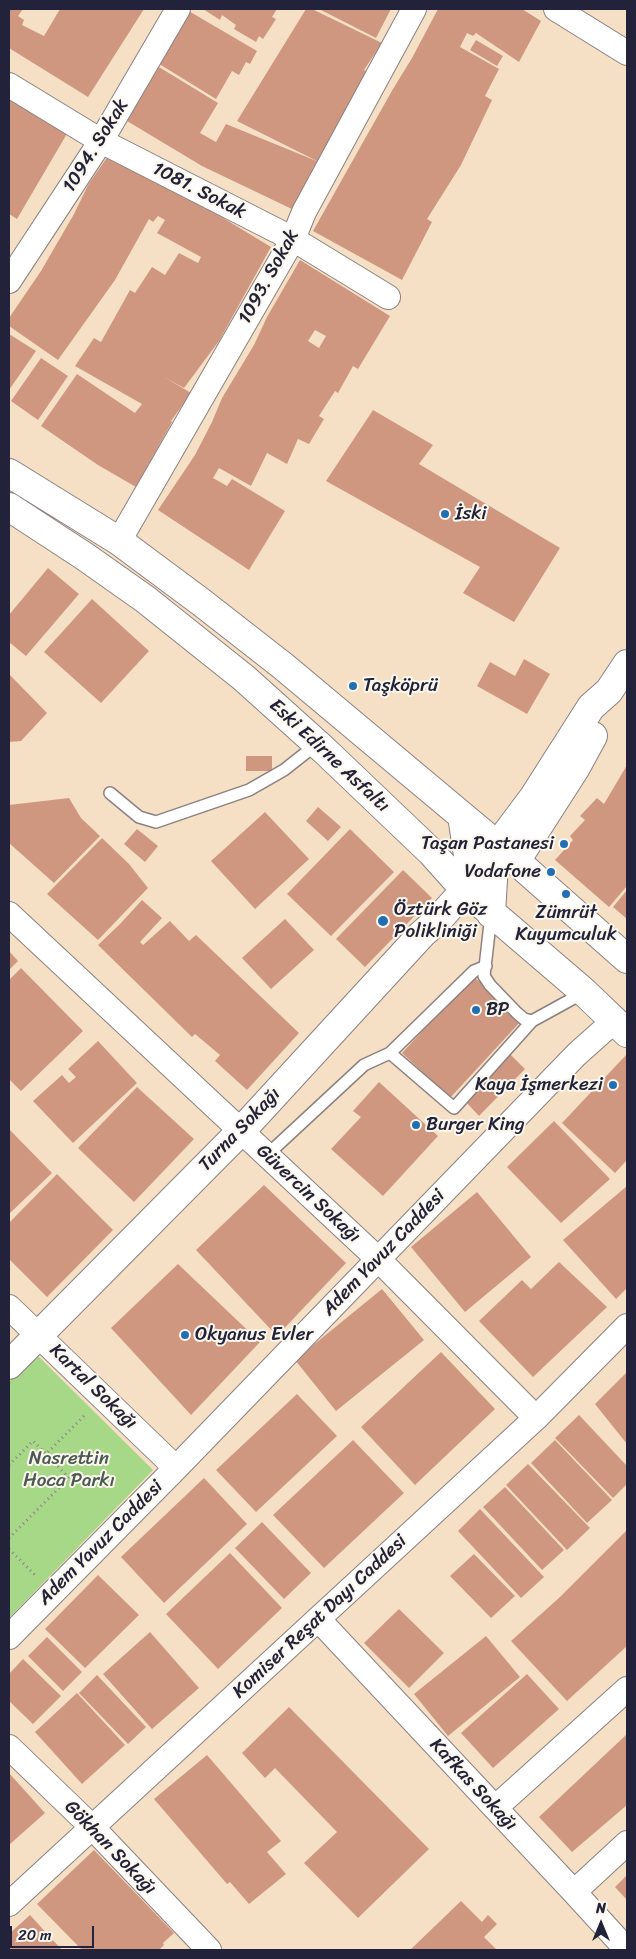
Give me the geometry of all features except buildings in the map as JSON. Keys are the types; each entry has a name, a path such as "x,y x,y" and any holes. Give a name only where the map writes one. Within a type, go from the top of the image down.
{"main road":[{"name":"Eski Edirne Asfaltı","path":"9,473 120,542 194,596 283,666 462,816 627,959"},
{"name":"Eski Edirne Asfaltı","path":"9,507 145,599 244,678 317,743 431,852 465,890 584,992 620,1027"},
{"path":"491,914 494,863 507,854 538,790 591,707 618,692 627,664"},
{"path":"462,816 468,855 465,890"},
{"name":"Turna Sokağı","path":"9,1365 241,1131 422,934 465,890"}],"street":[{"name":"1094. Sokak","path":"9,280 101,141 178,9"},
{"name":"1093. Sokak","path":"120,542 292,238 304,212 414,9"},
{"path":"556,9 627,53"},
{"name":"1081. Sokak","path":"9,85 101,141 292,238 388,297"},
{"name":"Güvercin Sokağı","path":"9,914 378,1258 536,1418"},
{"name":"Adem Yavuz Caddesi","path":"9,1637 176,1468 577,1054 620,1027"},
{"name":"Kartal Sokağı","path":"9,1307 176,1468"},
{"name":"Komiser Reşat Dayı Caddesi","path":"9,1904 536,1418 627,1326"},
{"name":"Kafkas Sokağı","path":"318,1619 627,1950"},
{"path":"495,1808 627,1689"},
{"name":"Gökhan Sokağı","path":"9,1747 92,1827 209,1950"},
{"path":"574,1892 627,1843"}],"lane":[{"path":"110,793 138,817 156,822 249,790 284,770 317,743"},
{"path":"491,914 484,976 490,985 517,1013 524,1019 532,1021"},
{"path":"267,1155 364,1065 390,1053 474,971 486,966"},
{"path":"390,1053 454,1108 532,1021 584,992"}],"path":[{"path":"46,1454 103,1397"},
{"path":"9,1465 33,1441 69,1478 9,1538"},
{"path":"9,1549 52,1593"}],"green space":[{"name":"Nasrettin Hoca Parkı","path":"36,1354 153,1470 9,1618 9,1382"}],"place":[{"name":"İski","path":"445,514"},
{"name":"Taşköprü","path":"353,686"},
{"name":"Taşan Pastanesi","path":"564,844"},
{"name":"Vodafone","path":"551,872"},
{"name":"Zümrüt Kuyumculuk","path":"566,894"},
{"name":"Öztürk Göz Polikliniği","path":"383,921"},
{"name":"BP","path":"476,1010"},
{"name":"Kaya İşmerkezi","path":"613,1085"},
{"name":"Burger King","path":"416,1125"},
{"name":"Okyanus Evler","path":"185,1335"}]}
